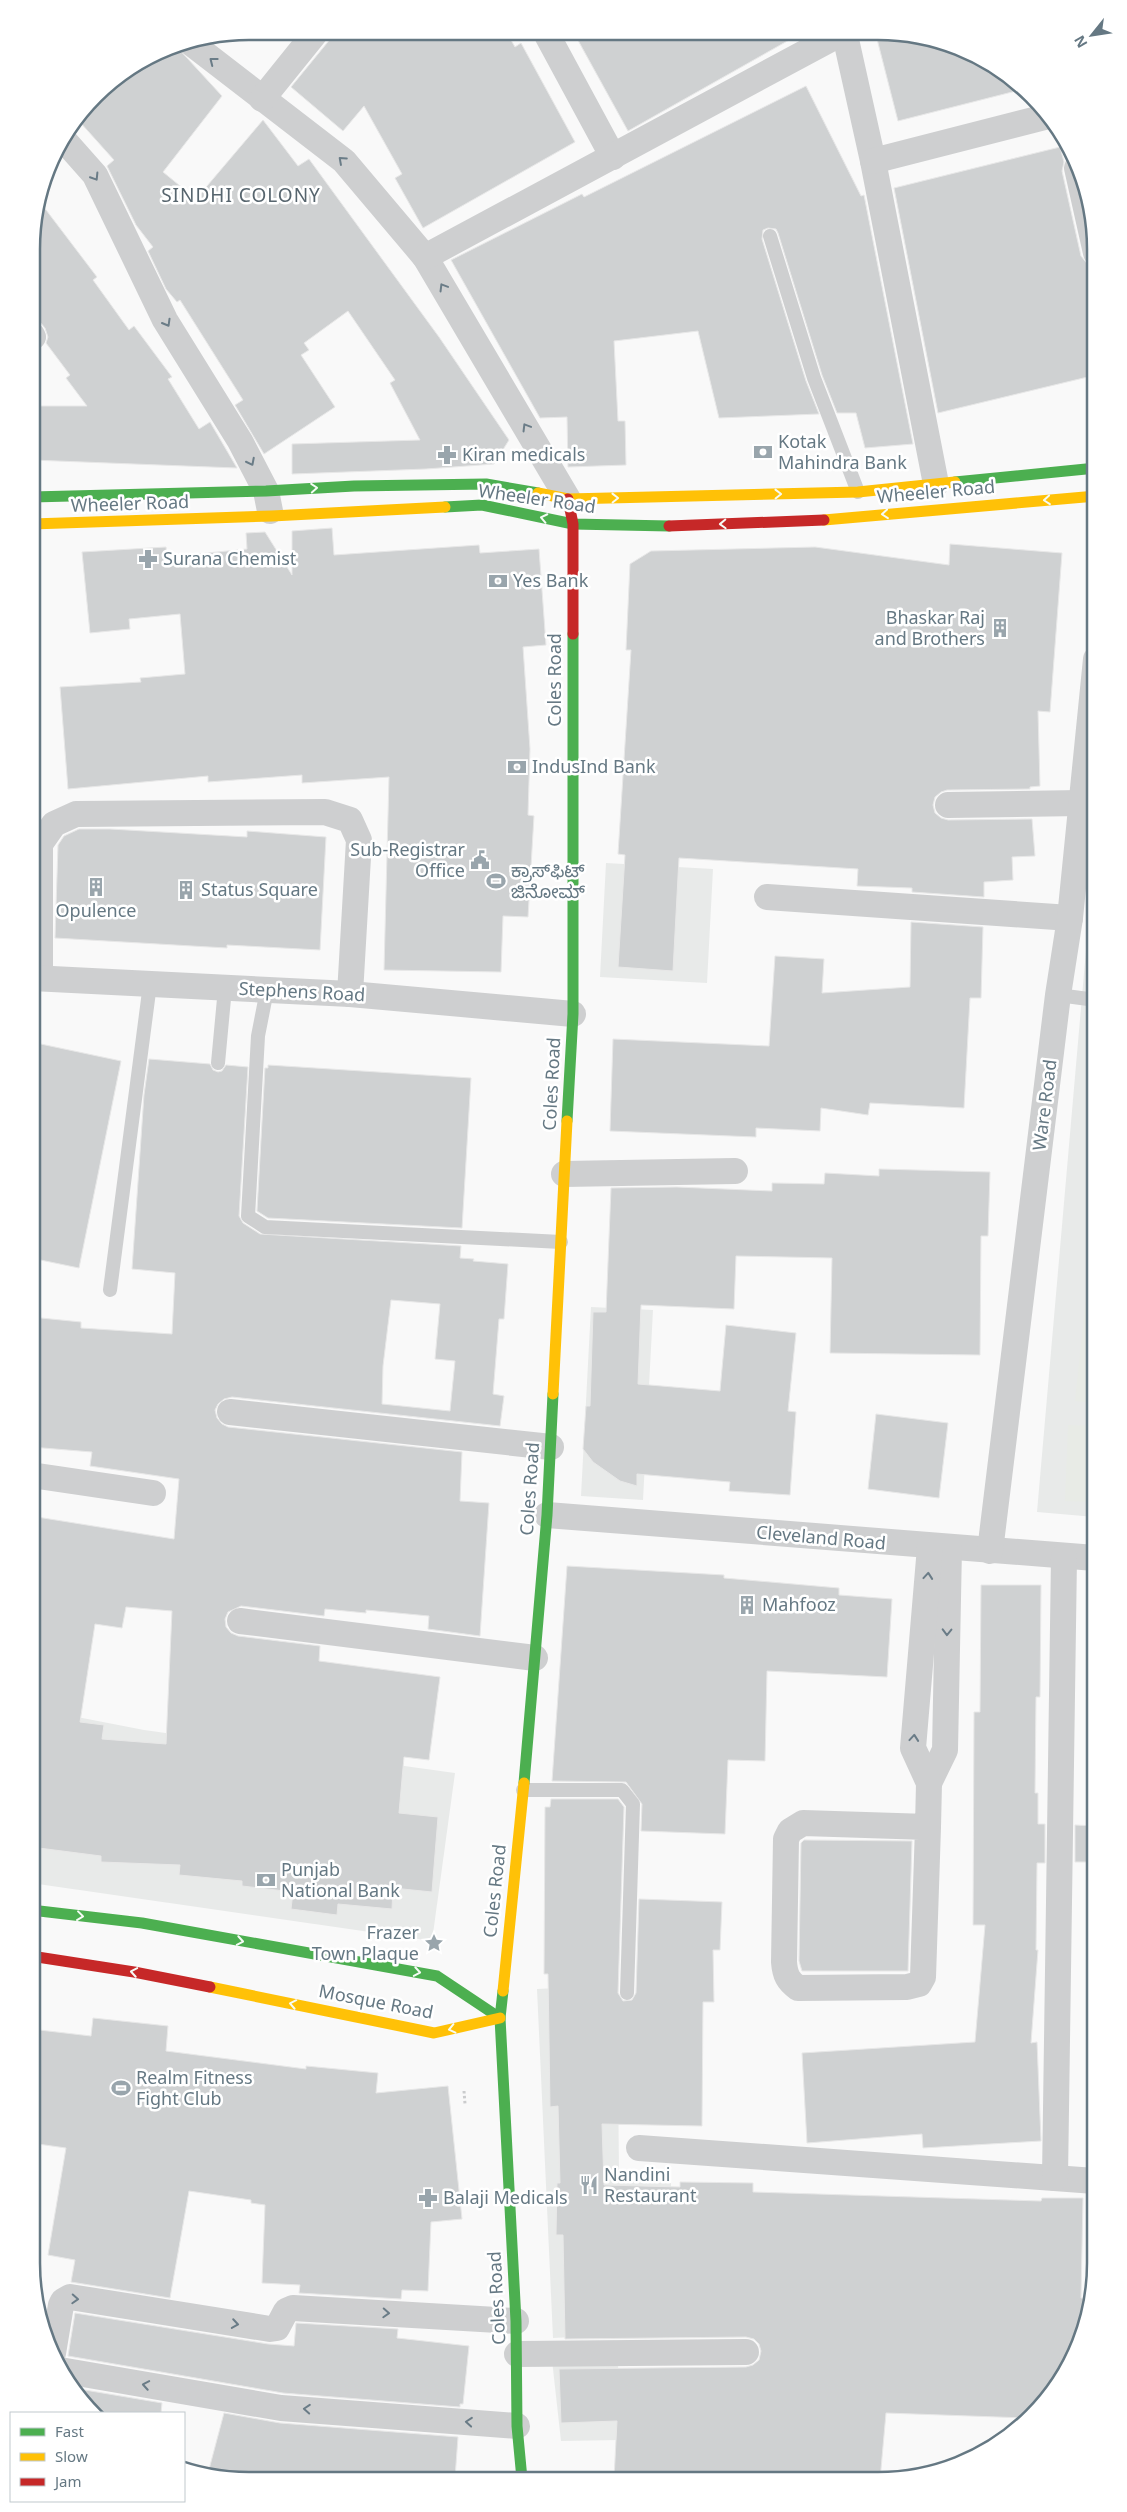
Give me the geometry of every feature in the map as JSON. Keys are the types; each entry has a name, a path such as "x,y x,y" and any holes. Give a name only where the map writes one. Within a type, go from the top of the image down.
{"street":[{"path":"262,99 310,40"},
{"path":"550,40 613,157"},
{"path":"425,257 613,157 805,43 817,40"},
{"path":"846,40 873,161 936,484"},
{"path":"196,47 344,161 425,257 568,499"},
{"path":"873,161 1041,118"},
{"path":"68,145 95,176 165,320 240,441 266,492 272,516"},
{"name":"Wheeler Road","path":"40,523 121,509 266,492 354,486 486,484 568,499 858,492 1087,469"},
{"name":"Wheeler Road","path":"40,497 121,509 272,516 482,505 573,524 656,527 812,521 1087,497"},
{"name":"Coles Road","path":"521,2472 517,2426 516,2321 500,2018 523,1790 547,1515 573,1014 573,524 568,499"},
{"name":"Ware Road","path":"990,1551 1058,995 1070,918 1087,752"},
{"path":"948,805 1082,803"},
{"path":"40,844 54,824 76,814 325,812 350,820 359,840 350,994"},
{"path":"767,897 1070,918"},
{"name":"Stephens Road","path":"40,977 350,994 573,1014"},
{"path":"564,1174 735,1171"},
{"path":"230,1412 551,1447"},
{"path":"40,1476 153,1493"},
{"name":"Cleveland Road","path":"547,1515 940,1548 1087,1558"},
{"path":"928,1827 803,1823 790,1831 786,1839 784,1962 785,1974 790,1983 798,1988 908,1987 919,1984 924,1977 928,1827 929,1783 945,1750 940,1548"},
{"path":"1055,2178 1064,1557"},
{"path":"240,1620 535,1658"},
{"name":"Mosque Road","path":"40,1911 142,1923 437,1976 500,2018"},
{"name":"Mosque Road","path":"40,1957 134,1972 434,2033 500,2018"},
{"path":"639,2148 1087,2180"},
{"path":"55,2341 61,2305 63,2301 70,2297 270,2329 277,2328 286,2312 293,2308 516,2321"},
{"path":"517,2354 746,2352"},
{"path":"71,2372 281,2408 517,2426"}],"lane":[{"path":"770,236 814,378 858,492"},
{"path":"110,1290 150,984"},
{"path":"218,1063 225,988"},
{"path":"267,990 258,1036 248,1216 265,1227 561,1242"},
{"path":"1058,995 1087,999"},
{"path":"523,1790 622,1790 632,1804 626,1993"}],"path":[{"path":"464,2092 465,2104"}],"shaded area":[{"path":"606,863 713,869 707,983 600,977"},
{"path":"1087,939 1087,1516 1037,1512"},
{"path":"1087,1287 1087,1402 1075,1401"},
{"path":"591,1307 653,1310 643,1500 581,1496"},
{"path":"1068,1425 1087,1426 1087,1502 1065,1501"},
{"path":"40,1710 144,1730 455,1773 432,1941 40,1884"},
{"path":"617,1985 619,2171 671,2171 671,2332 553,2338 537,1989"},
{"path":"618,2357 619,2440 561,2441 552,2360"}],"building":[{"path":"329,40 511,40 515,47 521,43 575,142 423,228 395,178 402,174 364,106 343,131 291,87"},
{"path":"578,40 789,40 628,131"},
{"path":"877,40 918,44 945,51 982,68 1015,91 898,121"},
{"path":"181,51 222,96 163,172 196,199 263,120 298,166 309,159 439,337 509,440 494,464 426,469 292,474 292,444 420,440 390,383 395,380 348,311 304,343 309,350 301,355 335,407 264,454 235,405 243,400 180,300 177,302 166,289 148,251 153,247 136,225 107,166 114,160 82,124 101,101 122,83 145,68"},
{"path":"806,86 861,196 864,195 913,444 865,448 856,413 837,413 822,375 778,233 776,229 768,228 763,230 762,239 806,381 819,414 719,418 698,331 614,341 618,421 625,421 626,465 568,467 567,417 540,418 451,260 582,194 584,197"},
{"path":"1060,147 1064,162 1062,171 1081,256 1087,264 1087,377 938,413 894,188"},
{"path":"44,208 97,277 93,280 129,330 134,326 172,377 168,379 199,429 210,422 237,468 40,460 40,406 87,406 66,378 70,375 46,343 48,337 45,328 40,322 40,236"},
{"path":"332,528 334,555 479,545 480,553 539,549 546,645 523,647 530,749 528,815 534,816 528,917 503,916 501,972 384,970 389,777 302,783 302,775 208,782 208,776 68,789 60,687 141,682 140,678 185,674 180,614 129,619 130,629 90,633 82,552 166,547 167,557 247,549 246,533 265,532 292,575 292,531"},
{"path":"950,544 1062,553 1050,712 1038,711 1040,786 1030,787 1030,789 947,790 935,797 933,805 935,813 941,818 948,820 1032,819 1035,856 1012,857 1013,880 984,882 984,897 912,892 912,888 857,886 858,869 679,858 673,971 618,967 625,855 618,854 631,650 626,650 630,564 651,551 815,547 949,565"},
{"path":"79,829 247,837 247,831 326,837 320,950 227,945 227,948 55,938 58,845 64,836"},
{"path":"911,922 983,927 981,998 970,998 964,1108 870,1103 868,1115 821,1108 820,1131 756,1128 756,1137 610,1131 613,1039 769,1046 775,956 824,959 822,993 910,987"},
{"path":"40,1044 121,1061 79,1268 40,1260"},
{"path":"149,1059 210,1064 213,1070 218,1072 222,1071 226,1065 248,1067 239,1216 243,1223 260,1234 461,1246 460,1258 508,1264 504,1319 499,1319 493,1394 504,1396 500,1426 232,1397 224,1399 215,1410 217,1418 228,1427 462,1452 460,1501 489,1503 480,1636 428,1629 429,1616 366,1610 366,1613 325,1609 324,1616 241,1606 228,1612 225,1619 226,1627 231,1633 238,1636 320,1646 319,1661 440,1677 429,1760 404,1757 399,1813 438,1817 432,1892 393,1888 392,1909 338,1904 337,1915 291,1909 293,1892 242,1886 242,1881 179,1875 180,1865 101,1862 101,1856 40,1848 40,1517 174,1539 179,1479 90,1466 92,1452 40,1448 40,1318 81,1322 81,1328 172,1334 175,1273 132,1269 144,1095","holes":["391,1300 440,1304 435,1359 455,1361 450,1411 382,1404 383,1366","126,1607 172,1611 166,1744 102,1739 104,1725 80,1722 95,1624 122,1628"]},
{"path":"268,1065 471,1078 462,1228 268,1218 257,1211 265,1068 268,1068"},
{"path":"879,1169 990,1172 988,1236 981,1236 980,1355 830,1353 832,1258 736,1256 734,1309 641,1305 638,1384 720,1391 726,1325 796,1333 788,1411 796,1412 790,1495 729,1491 730,1482 637,1474 637,1486 620,1481 593,1462 583,1449 586,1406 590,1406 593,1312 606,1312 611,1188 677,1187 772,1191 772,1183 824,1184 825,1173 879,1176"},
{"path":"876,1414 948,1423 939,1498 868,1489"},
{"path":"567,1566 724,1575 724,1578 839,1588 839,1595 892,1599 887,1677 767,1671 765,1761 728,1760 725,1834 641,1831 642,1804 626,1782 552,1781"},
{"path":"981,1585 1041,1585 1040,1697 1036,1697 1035,1793 1038,1793 1038,1824 1045,1824 1045,1863 1037,1863 1036,1950 1038,1950 1031,2043 1037,2042 1041,2141 923,2148 922,2134 807,2143 802,2053 975,2042 985,1925 973,1925 974,1712 980,1712"},
{"path":"551,1799 618,1799 624,1807 618,1993 623,2001 632,2000 636,1993 639,1899 722,1902 720,1950 713,1950 714,2002 703,2002 702,2126 602,2124 604,2185 680,2187 680,2182 753,2183 753,2192 1041,2201 1042,2198 1083,2198 1081,2298 1084,2298 1080,2317 1071,2343 1052,2379 1035,2401 1019,2418 886,2413 881,2472 614,2472 617,2421 561,2423 559,2369 746,2367 753,2365 759,2360 761,2351 759,2344 754,2339 746,2337 565,2339 563,2235 556,2235 557,2183 560,2183 558,2106 550,2107 548,1974 544,1974 545,1807 550,1807"},
{"path":"1075,1825 1087,1826 1087,1862 1075,1862"},
{"path":"804,1840 912,1841 908,1971 802,1971 799,1961 801,1843"},
{"path":"93,2018 168,2026 166,2051 306,2069 306,2066 378,2073 376,2093 448,2086 462,2219 431,2222 428,2291 402,2290 401,2299 299,2293 300,2285 262,2283 265,2205 251,2203 251,2200 189,2191 170,2298 71,2282 75,2260 48,2255 66,2148 40,2144 40,2030 91,2036"},
{"path":"75,2313 268,2344 294,2346 296,2323 398,2329 397,2338 469,2346 463,2404 460,2404 460,2407 283,2393 68,2356"},
{"path":"83,2390 162,2403 161,2412 102,2412"},
{"path":"224,2413 280,2423 458,2437 455,2472 236,2472 209,2468"}],"traffic: fast":[{"path":"955,482 1087,469"},
{"path":"40,497 266,491 354,486 486,484 538,493"},
{"path":"445,507 482,505 573,524 669,526"},
{"path":"567,1121 573,1014 573,634"},
{"path":"524,1783 547,1515 553,1394"},
{"path":"40,1911 142,1923 437,1976 500,2018"},
{"path":"503,1991 500,2018 516,2321 517,2426 521,2472"}],"traffic: slow":[{"path":"538,493 568,499 858,492 955,482"},
{"path":"824,520 1087,497"},
{"path":"40,524 272,516 445,507"},
{"path":"553,1394 567,1121"},
{"path":"503,1991 524,1783"},
{"path":"210,1987 434,2033 500,2018"}],"traffic: jam":[{"path":"568,499 573,524 573,634"},
{"path":"669,526 824,520"},
{"path":"40,1957 134,1972 210,1987"}],"place":[{"name":"Kotak Mahindra Bank","path":"763,452"},
{"name":"Kiran medicals","path":"447,455"},
{"name":"Surana Chemist","path":"148,559"},
{"name":"Yes Bank","path":"498,581"},
{"name":"Bhaskar Raj and Brothers","path":"1000,628"},
{"name":"IndusInd Bank","path":"517,767"},
{"name":"Sub-Registrar Office","path":"480,860"},
{"name":"ಕ್ರಾಸ್‌ಫಿಟ್ ಜಿನೋಮ್","path":"496,881"},
{"name":"Opulence","path":"96,887"},
{"name":"Status Square","path":"186,890"},
{"name":"Mahfooz","path":"747,1605"},
{"name":"Punjab National Bank","path":"266,1880"},
{"name":"Frazer Town Plaque","path":"434,1943"},
{"name":"Realm Fitness Fight Club","path":"121,2088"},
{"name":"Nandini Restaurant","path":"589,2185"},
{"name":"Balaji Medicals","path":"428,2198"}],"district":[{"name":"SINDHI COLONY","path":"241,195"}]}
